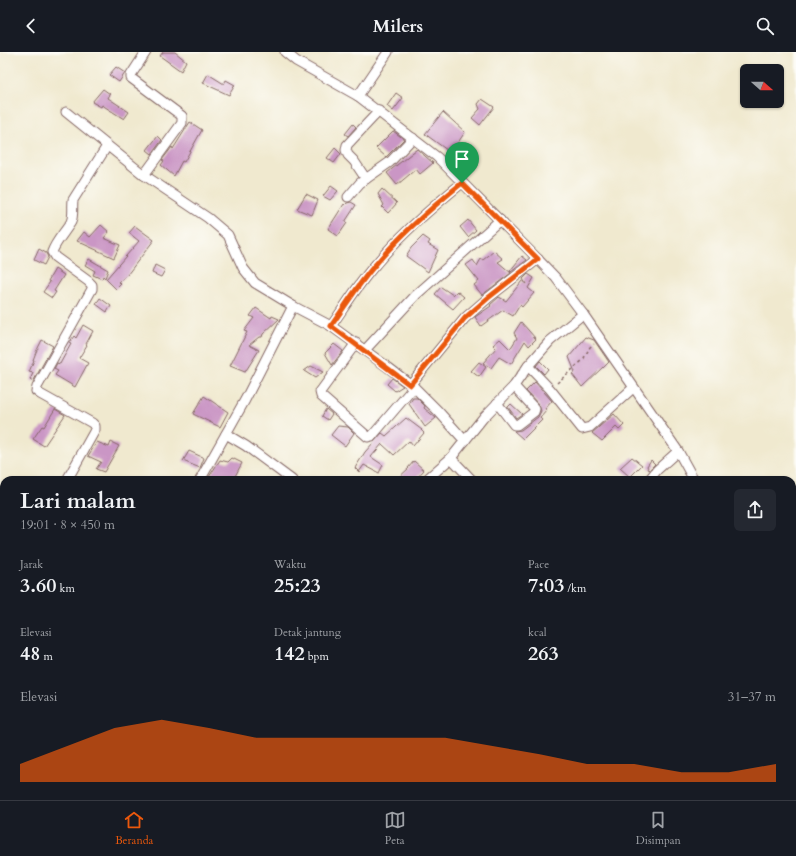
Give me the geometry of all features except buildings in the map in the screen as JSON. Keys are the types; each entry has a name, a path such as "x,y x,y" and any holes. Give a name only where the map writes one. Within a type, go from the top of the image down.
{"street":[{"path":"144,175 182,122 183,118 131,78 131,75 146,52"},
{"path":"285,52 296,61 358,96 437,157 538,259 556,278 583,314 678,451 692,476"},
{"path":"358,96 388,52"},
{"path":"366,179 346,150 347,145 379,111"},
{"path":"66,112 144,175 185,201 228,235 242,268 255,283 293,306 331,326 365,350 412,386 465,441"},
{"path":"348,197 360,183 390,162 413,138"},
{"path":"69,476 95,430 95,426 36,391 37,386 92,289 92,285 88,281 55,257 52,252 71,221 73,214 73,200 107,146"},
{"path":"331,326 375,265 390,248 433,206 462,183"},
{"path":"365,350 416,295 500,220"},
{"path":"356,344 320,394 368,437 372,436 465,318 538,259"},
{"path":"202,476 293,306"},
{"path":"431,476 451,458 550,342 583,314"},
{"path":"528,366 550,389 582,429 590,427 634,388"},
{"path":"498,403 514,425 517,425 534,412 535,409 514,386"},
{"path":"226,434 246,446 287,476"},
{"path":"653,476 678,451"},
{"path":"451,458 468,476"}],"path":[{"path":"550,389 583,360 590,347 600,338"}],"route":[{"path":"462,183 538,259 465,318 410,385 331,326 375,265 390,248 433,206 462,183"}]}
